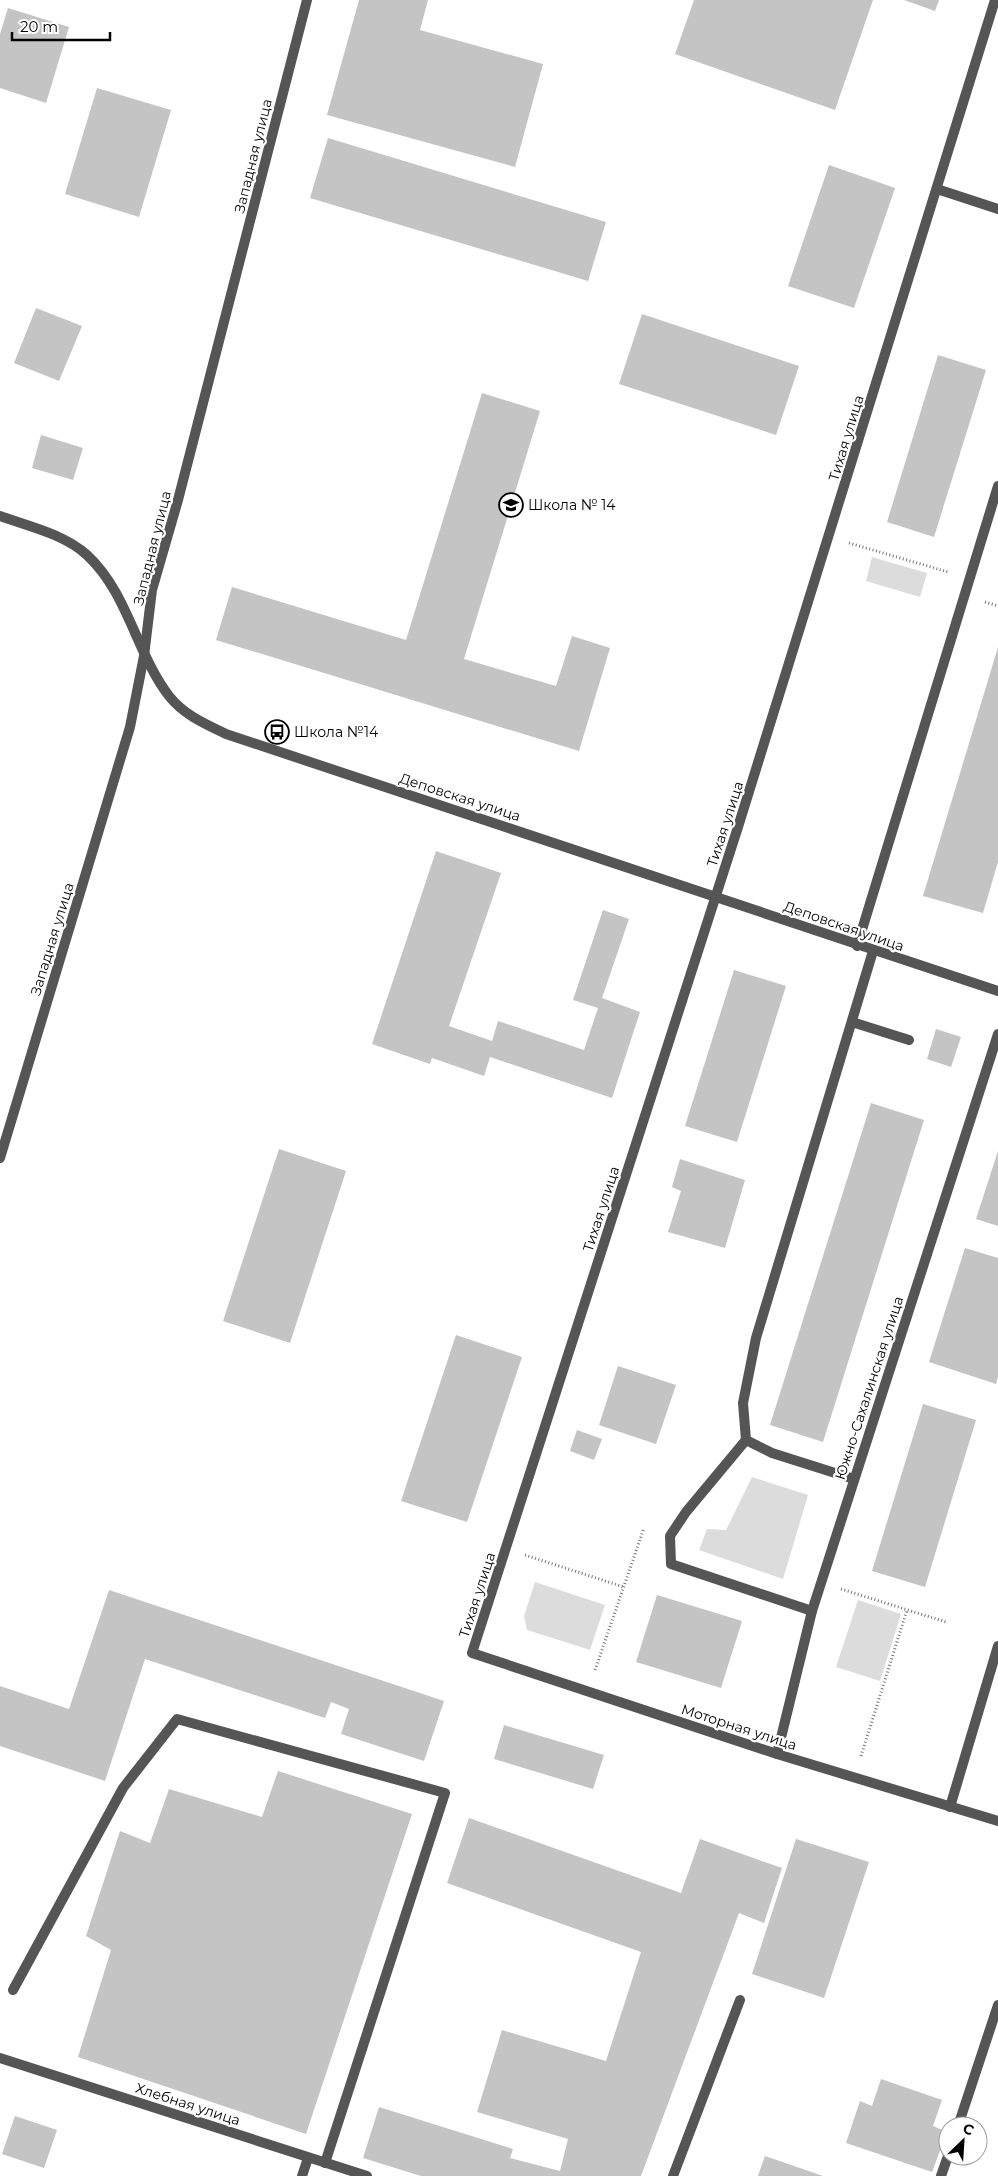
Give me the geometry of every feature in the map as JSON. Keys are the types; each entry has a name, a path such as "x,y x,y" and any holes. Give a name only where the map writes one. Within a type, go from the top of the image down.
{"street":[{"name":"Западная улица","path":"0,1158 130,727 144,656 152,590 178,500 307,0"},
{"name":"Тихая улица","path":"472,1653 716,896 995,0"},
{"path":"937,189 998,209"},
{"path":"857,946 998,486"},
{"name":"Деповская улица","path":"0,516 54,535 86,554 111,582 144,656 170,697 193,718 226,734 716,896 873,952 998,991"},
{"path":"812,1611 671,1564 670,1536 686,1512 746,1440 743,1403 756,1338 873,952"},
{"path":"852,1022 909,1040"},
{"name":"Южно-Сахалинская улица","path":"777,1754 812,1611 998,1034"},
{"path":"746,1440 772,1453 854,1479"},
{"path":"950,1806 998,1646"},
{"name":"Моторная улица","path":"472,1653 777,1754 998,1821"},
{"path":"13,1990 123,1788 178,1719 445,1794 325,2163"},
{"path":"673,2176 740,2000"},
{"path":"961,2116 998,2005"},
{"name":"Хлебная улица","path":"0,2058 367,2176"},
{"path":"302,2176 308,2158"}],"path":[{"path":"848,543 950,573"},
{"path":"984,602 998,606"},
{"path":"594,1674 644,1528"},
{"path":"525,1555 624,1587"},
{"path":"840,1588 946,1622"},
{"path":"861,1756 908,1610"}],"shaded area":[{"path":"872,557 927,573 920,597 866,581"},
{"path":"752,1477 808,1495 783,1579 699,1550 707,1529 726,1530"},
{"path":"535,1582 605,1605 590,1650 527,1630 524,1616"},
{"path":"858,1600 901,1614 880,1681 836,1667"}],"building":[{"path":"359,0 428,0 420,30 543,64 515,167 327,115"},
{"path":"694,0 873,0 835,110 675,54"},
{"path":"904,0 939,0 935,11"},
{"path":"8,8 69,27 46,103 0,88 0,34"},
{"path":"97,88 171,110 139,217 65,194"},
{"path":"328,138 606,222 588,281 310,198"},
{"path":"829,165 895,188 854,308 788,286"},
{"path":"36,308 82,326 59,381 14,363"},
{"path":"642,314 799,366 776,435 619,384"},
{"path":"938,355 986,370 934,537 887,522"},
{"path":"482,393 540,411 464,659 556,686 572,636 610,648 579,751 216,640 232,587 406,640"},
{"path":"41,435 83,448 73,480 32,468"},
{"path":"998,647 998,862 983,913 923,896"},
{"path":"436,851 501,873 449,1026 492,1041 498,1021 584,1050 598,1008 573,1000 603,910 629,919 602,998 640,1012 612,1098 490,1057 484,1076 432,1058 430,1064 372,1044"},
{"path":"734,970 786,986 737,1142 685,1126"},
{"path":"936,1029 961,1037 951,1067 927,1059"},
{"path":"871,1103 924,1120 823,1442 770,1425"},
{"path":"279,1149 346,1171 290,1343 223,1321"},
{"path":"998,1151 998,1226 976,1219"},
{"path":"680,1159 745,1180 725,1248 668,1232 681,1191 672,1187"},
{"path":"965,1248 998,1258 998,1377 996,1384 929,1362"},
{"path":"456,1335 522,1357 467,1522 401,1501"},
{"path":"618,1366 676,1385 656,1444 599,1425"},
{"path":"923,1404 976,1420 925,1587 872,1571"},
{"path":"577,1430 602,1439 594,1460 570,1451"},
{"path":"109,1590 444,1701 424,1761 341,1734 349,1709 331,1702 325,1718 145,1659 105,1781 0,1746 0,1686 69,1709"},
{"path":"657,1595 742,1621 721,1688 636,1662"},
{"path":"504,1725 604,1755 593,1789 494,1759"},
{"path":"278,1771 412,1814 306,2134 78,2057 111,1950 86,1936 120,1831 150,1843 169,1789 262,1817"},
{"path":"469,1818 681,1893 700,1839 782,1868 764,1923 739,1913 641,2176 421,2176 363,2158 379,2107 513,2149 510,2158 560,2171 568,2139 477,2112 502,2030 606,2061 641,1952 447,1883"},
{"path":"796,1839 869,1862 824,1998 752,1974"},
{"path":"881,2079 942,2100 933,2126 938,2128 938,2156 932,2172 846,2143 860,2101 872,2106"},
{"path":"15,2116 57,2130 44,2168 2,2154"},
{"path":"765,2156 823,2176 758,2176"}],"place":[{"name":"Школа № 14","path":"511,505"},
{"name":"Школа №14","path":"277,732"}]}
